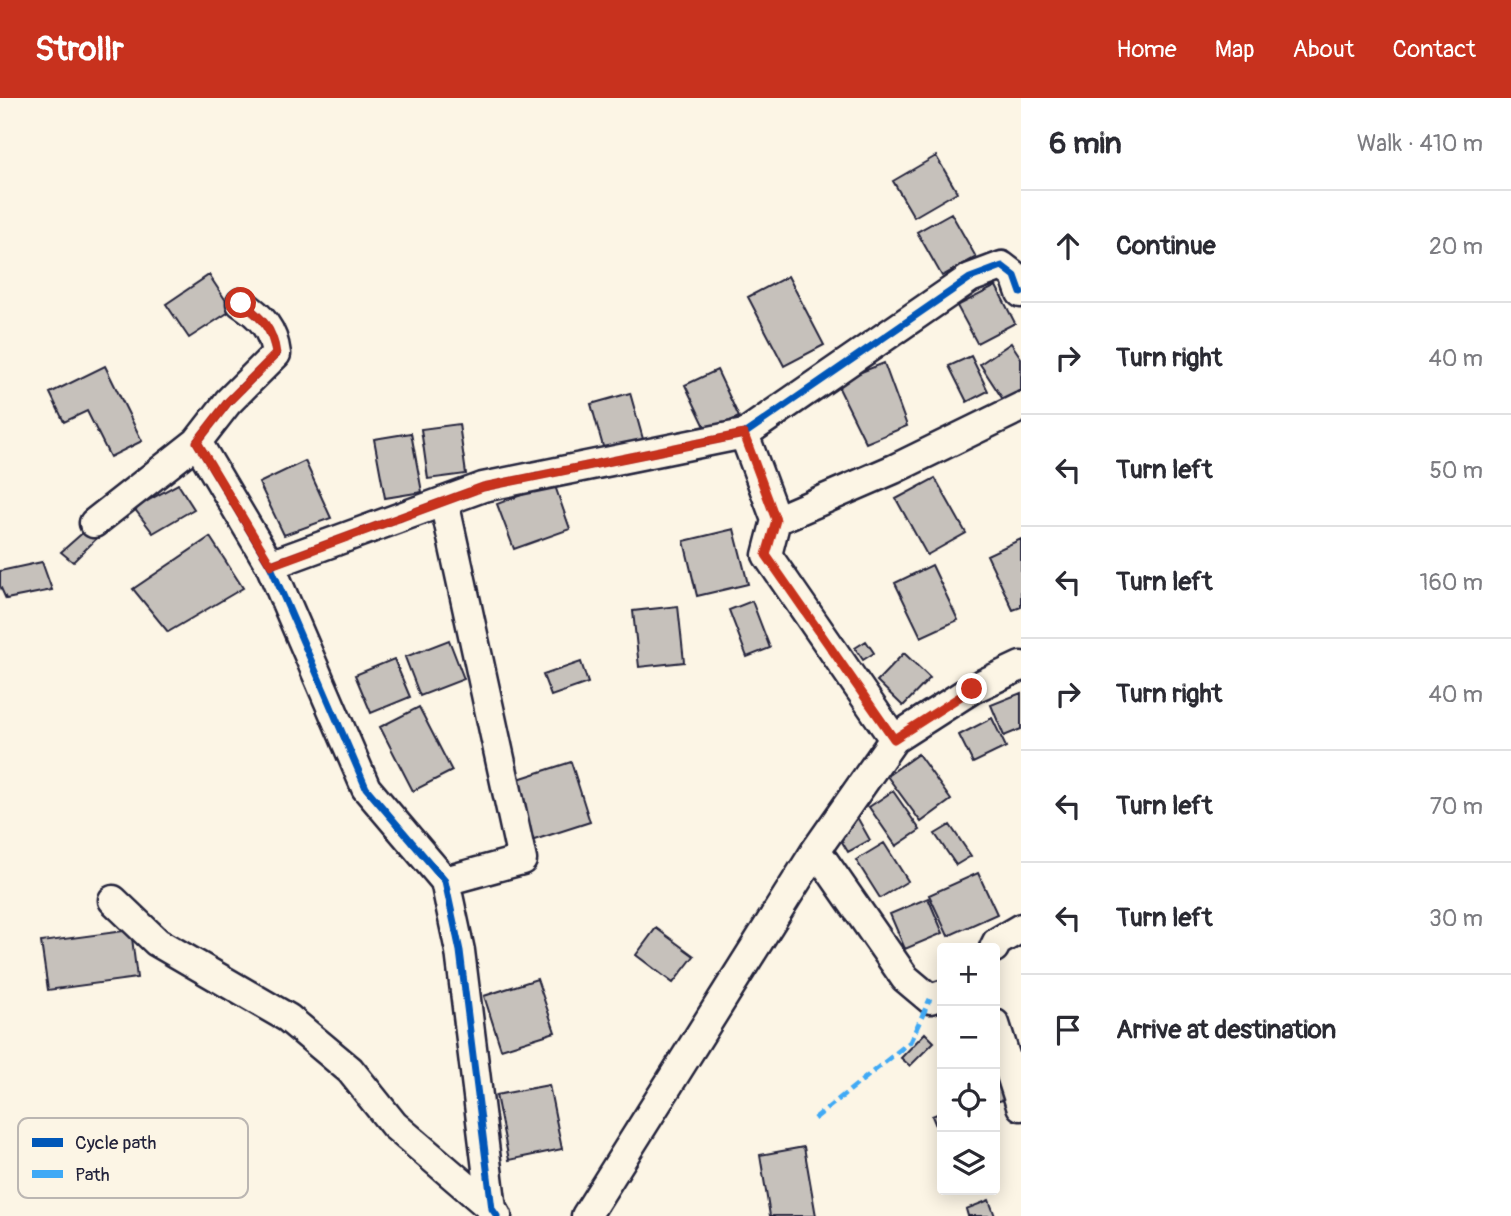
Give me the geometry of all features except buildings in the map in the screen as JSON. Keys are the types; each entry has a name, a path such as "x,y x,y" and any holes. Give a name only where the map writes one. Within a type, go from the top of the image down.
{"street":[{"path":"271,565 483,487 744,434 970,278 1002,266 1015,276 1021,293"},
{"path":"94,523 197,442 228,402 276,354 274,337 258,314 241,303"},
{"path":"776,520 894,469 1021,407"},
{"path":"744,434 776,520 766,555 894,739"},
{"path":"197,442 271,565 366,788 445,881 460,951 495,1212"},
{"path":"444,501 522,860 445,881"},
{"path":"586,1216 816,850 894,739 972,689 1021,666"},
{"path":"816,850 905,978 930,999 937,997"},
{"path":"113,900 157,943 288,1018 350,1070 394,1125 495,1212"},
{"path":"996,943 1021,928"},
{"path":"1000,1040 1021,1106"}],"marked path":[{"path":"814,1119 910,1042 930,999"}],"cycle path":[{"path":"270,565 483,487 744,434 970,278 1002,266 1015,276 1021,293"},
{"path":"241,303 265,324 276,354 228,402 197,442 270,565 366,788 445,881 460,951 492,1209 497,1216"}],"route":[{"path":"241,303 258,314 274,337 276,354 228,402 197,442 271,565 483,487 744,434 776,520 766,555 894,739 972,689"}]}
